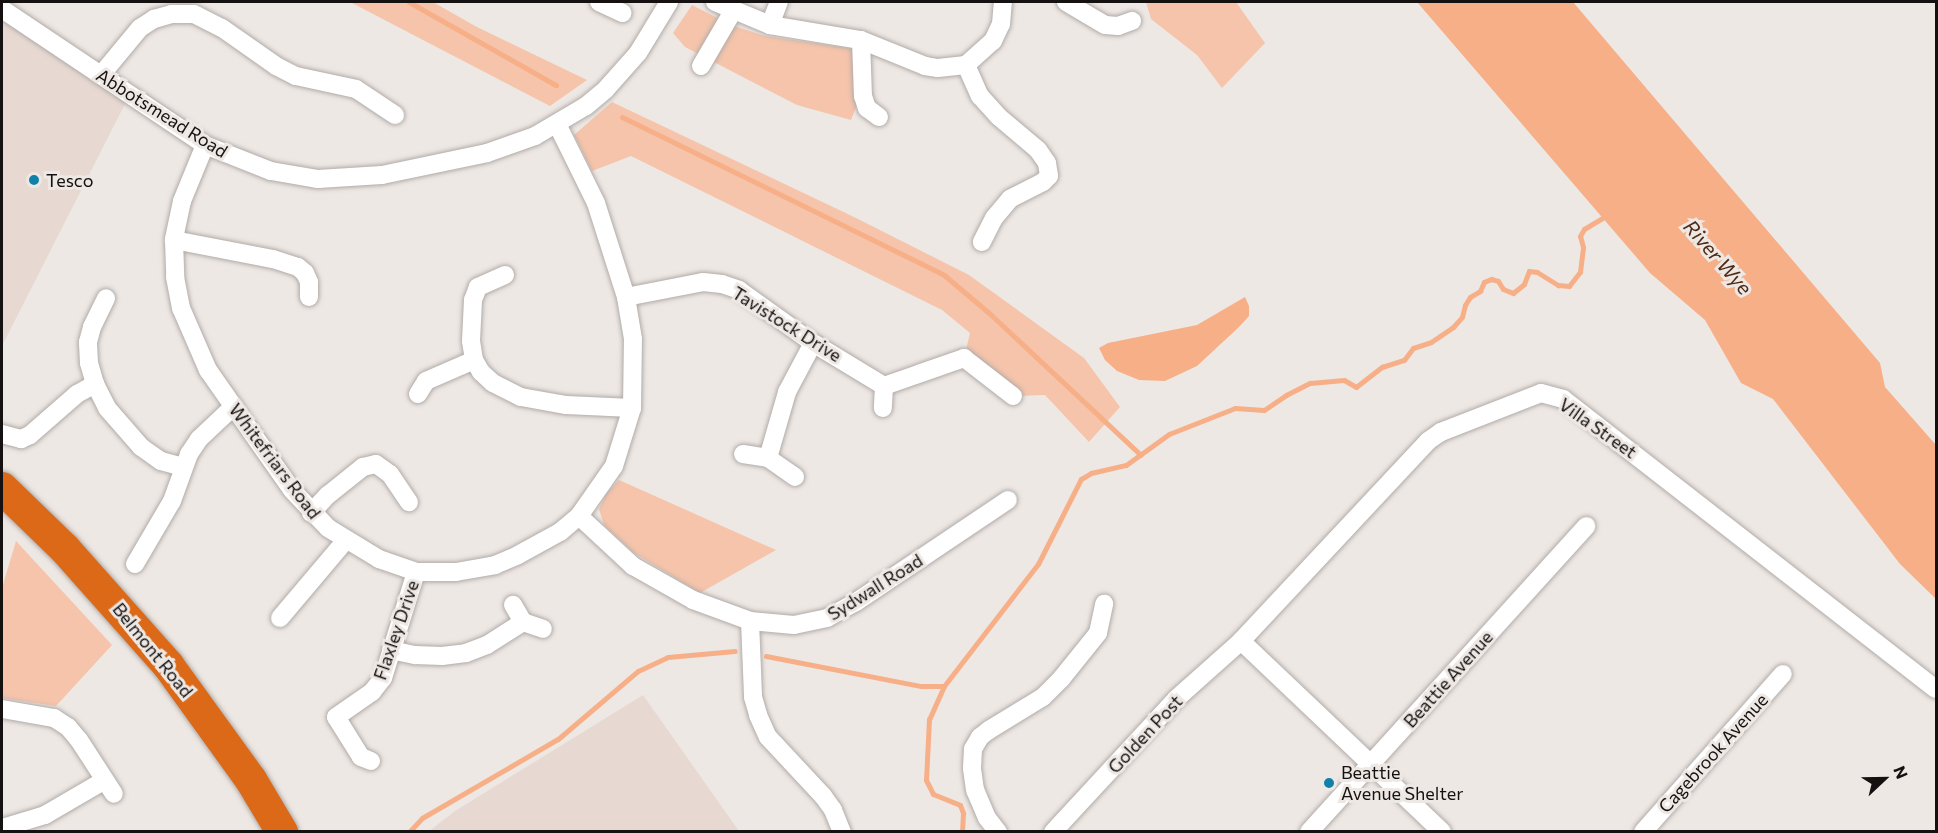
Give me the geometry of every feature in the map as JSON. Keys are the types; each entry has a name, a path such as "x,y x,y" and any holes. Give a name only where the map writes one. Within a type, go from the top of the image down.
{"highway":[{"name":"Belmont Road","path":"2,488 65,549 168,665 251,780 282,831"}],"street":[{"path":"598,2 623,13"},
{"name":"Abbotsmead Road","path":"2,9 205,145 271,171 328,178 382,175 487,153 535,136 586,106 621,73 656,26 669,2"},
{"path":"714,2 770,26 861,40 925,66 951,68 966,65 993,41 1001,24 1003,2"},
{"path":"770,26 778,2"},
{"path":"1066,2 1105,26 1118,26 1132,21"},
{"path":"101,75 140,28 154,20 198,8 276,66 296,76 357,89 395,115"},
{"path":"701,66 733,11"},
{"path":"861,40 862,96 867,108 879,117"},
{"path":"966,65 980,96 999,117 1038,150 1047,163 1049,176 1043,182 1010,199 994,218 981,242"},
{"name":"Whitefriars Road","path":"205,145 182,201 174,240 175,277 181,308 208,370 232,407 312,513 345,541 379,559 416,572 456,572 495,564 540,545 579,516 614,466 632,408 633,339 626,297 596,203 556,124"},
{"path":"174,240 273,259 297,267 305,273 309,289"},
{"path":"505,275 478,287 473,300 471,341 474,360 481,372 493,382 521,398 566,405 632,408"},
{"name":"Tavistock Drive","path":"626,297 677,285 703,282 722,284 739,290 813,343 884,386"},
{"path":"106,298 92,327 88,342 89,363 95,384 107,408 141,447 161,461 183,467"},
{"path":"768,458 787,392 813,343"},
{"path":"883,408 884,386 964,358 1013,396"},
{"path":"418,394 426,381 474,360"},
{"path":"2,434 21,439 30,435 77,394 95,384"},
{"name":"Villa Street","path":"1241,641 1428,441 1441,432 1541,393 1563,399 1936,689"},
{"path":"135,564 172,501 183,467 199,439 232,407"},
{"path":"743,454 768,458 795,477"},
{"path":"312,513 328,495 363,467 376,464 390,474 409,502"},
{"name":"Sydwall Road","path":"579,516 633,566 693,600 750,621 794,626 827,618 856,602 1008,500"},
{"name":"Beattie Avenue","path":"1309,831 1586,526"},
{"path":"280,618 345,541"},
{"name":"Flaxley Drive","path":"371,761 361,757 336,717 372,692 383,678 416,572"},
{"path":"513,604 523,622 543,629"},
{"path":"998,831 987,818 975,790 972,768 974,749 980,738 989,730 1044,697 1061,679 1098,633 1104,604"},
{"path":"750,621 753,697 758,715 774,745 823,796 833,810 842,831"},
{"path":"391,650 415,655 466,652 487,645 523,622"},
{"path":"1241,641 1443,831"},
{"name":"Golden Post","path":"1053,831 1176,699 1241,641"},
{"name":"Cagebrook Avenue","path":"1643,831 1783,674"},
{"path":"2,710 54,718 79,740 109,787 45,815 2,828"}],"shaded area":[{"path":"350,2 433,2 475,26 587,80 550,106"},
{"path":"1146,2 1236,2 1265,43 1222,88 1197,55 1151,19"},
{"path":"692,5 731,25 765,36 855,49 859,100 851,120 797,105 685,47 673,33"},
{"path":"2,18 126,102 2,346"},
{"path":"612,102 854,217 969,275 1084,358 1120,407 1089,442 1045,395 1013,396 964,358 970,333 942,310 631,156 592,171 574,135"},
{"path":"619,480 776,550 700,593 634,553 604,525 599,509 606,494"},
{"path":"16,541 112,645 56,706 2,698 2,588"},
{"path":"643,695 739,831 429,831 455,811"}],"water":[{"name":"River Wye","path":"1417,2 1573,2 1880,363 1885,387 1936,445 1936,599 1900,564 1773,399 1741,383 1705,320 1650,273"},
{"path":"1245,297 1249,306 1249,316 1239,327 1197,366 1165,381 1139,380 1117,371 1105,360 1099,348 1108,343 1197,325"}],"waterway":[{"path":"409,2 556,85"},
{"path":"622,117 944,275 988,312 1141,455"},
{"path":"766,656 921,686 944,686 1038,564 1081,479 1091,473 1126,465 1169,434 1235,408 1264,410 1310,383 1344,380 1356,387 1382,367 1404,360 1413,348 1431,342 1453,327 1462,317 1470,297 1480,291 1484,282 1491,279 1498,281 1503,289 1513,293 1524,284 1529,271 1537,272 1558,285 1569,286 1580,272 1583,247 1580,236 1584,229 1607,215"},
{"path":"409,832 422,818 558,739 638,671 668,657 735,651"},
{"path":"944,686 929,719 926,780 933,794 960,805 963,813 962,832"}],"place":[{"name":"Tesco","path":"34,180"},
{"name":"Beattie Avenue Shelter","path":"1329,783"}]}
